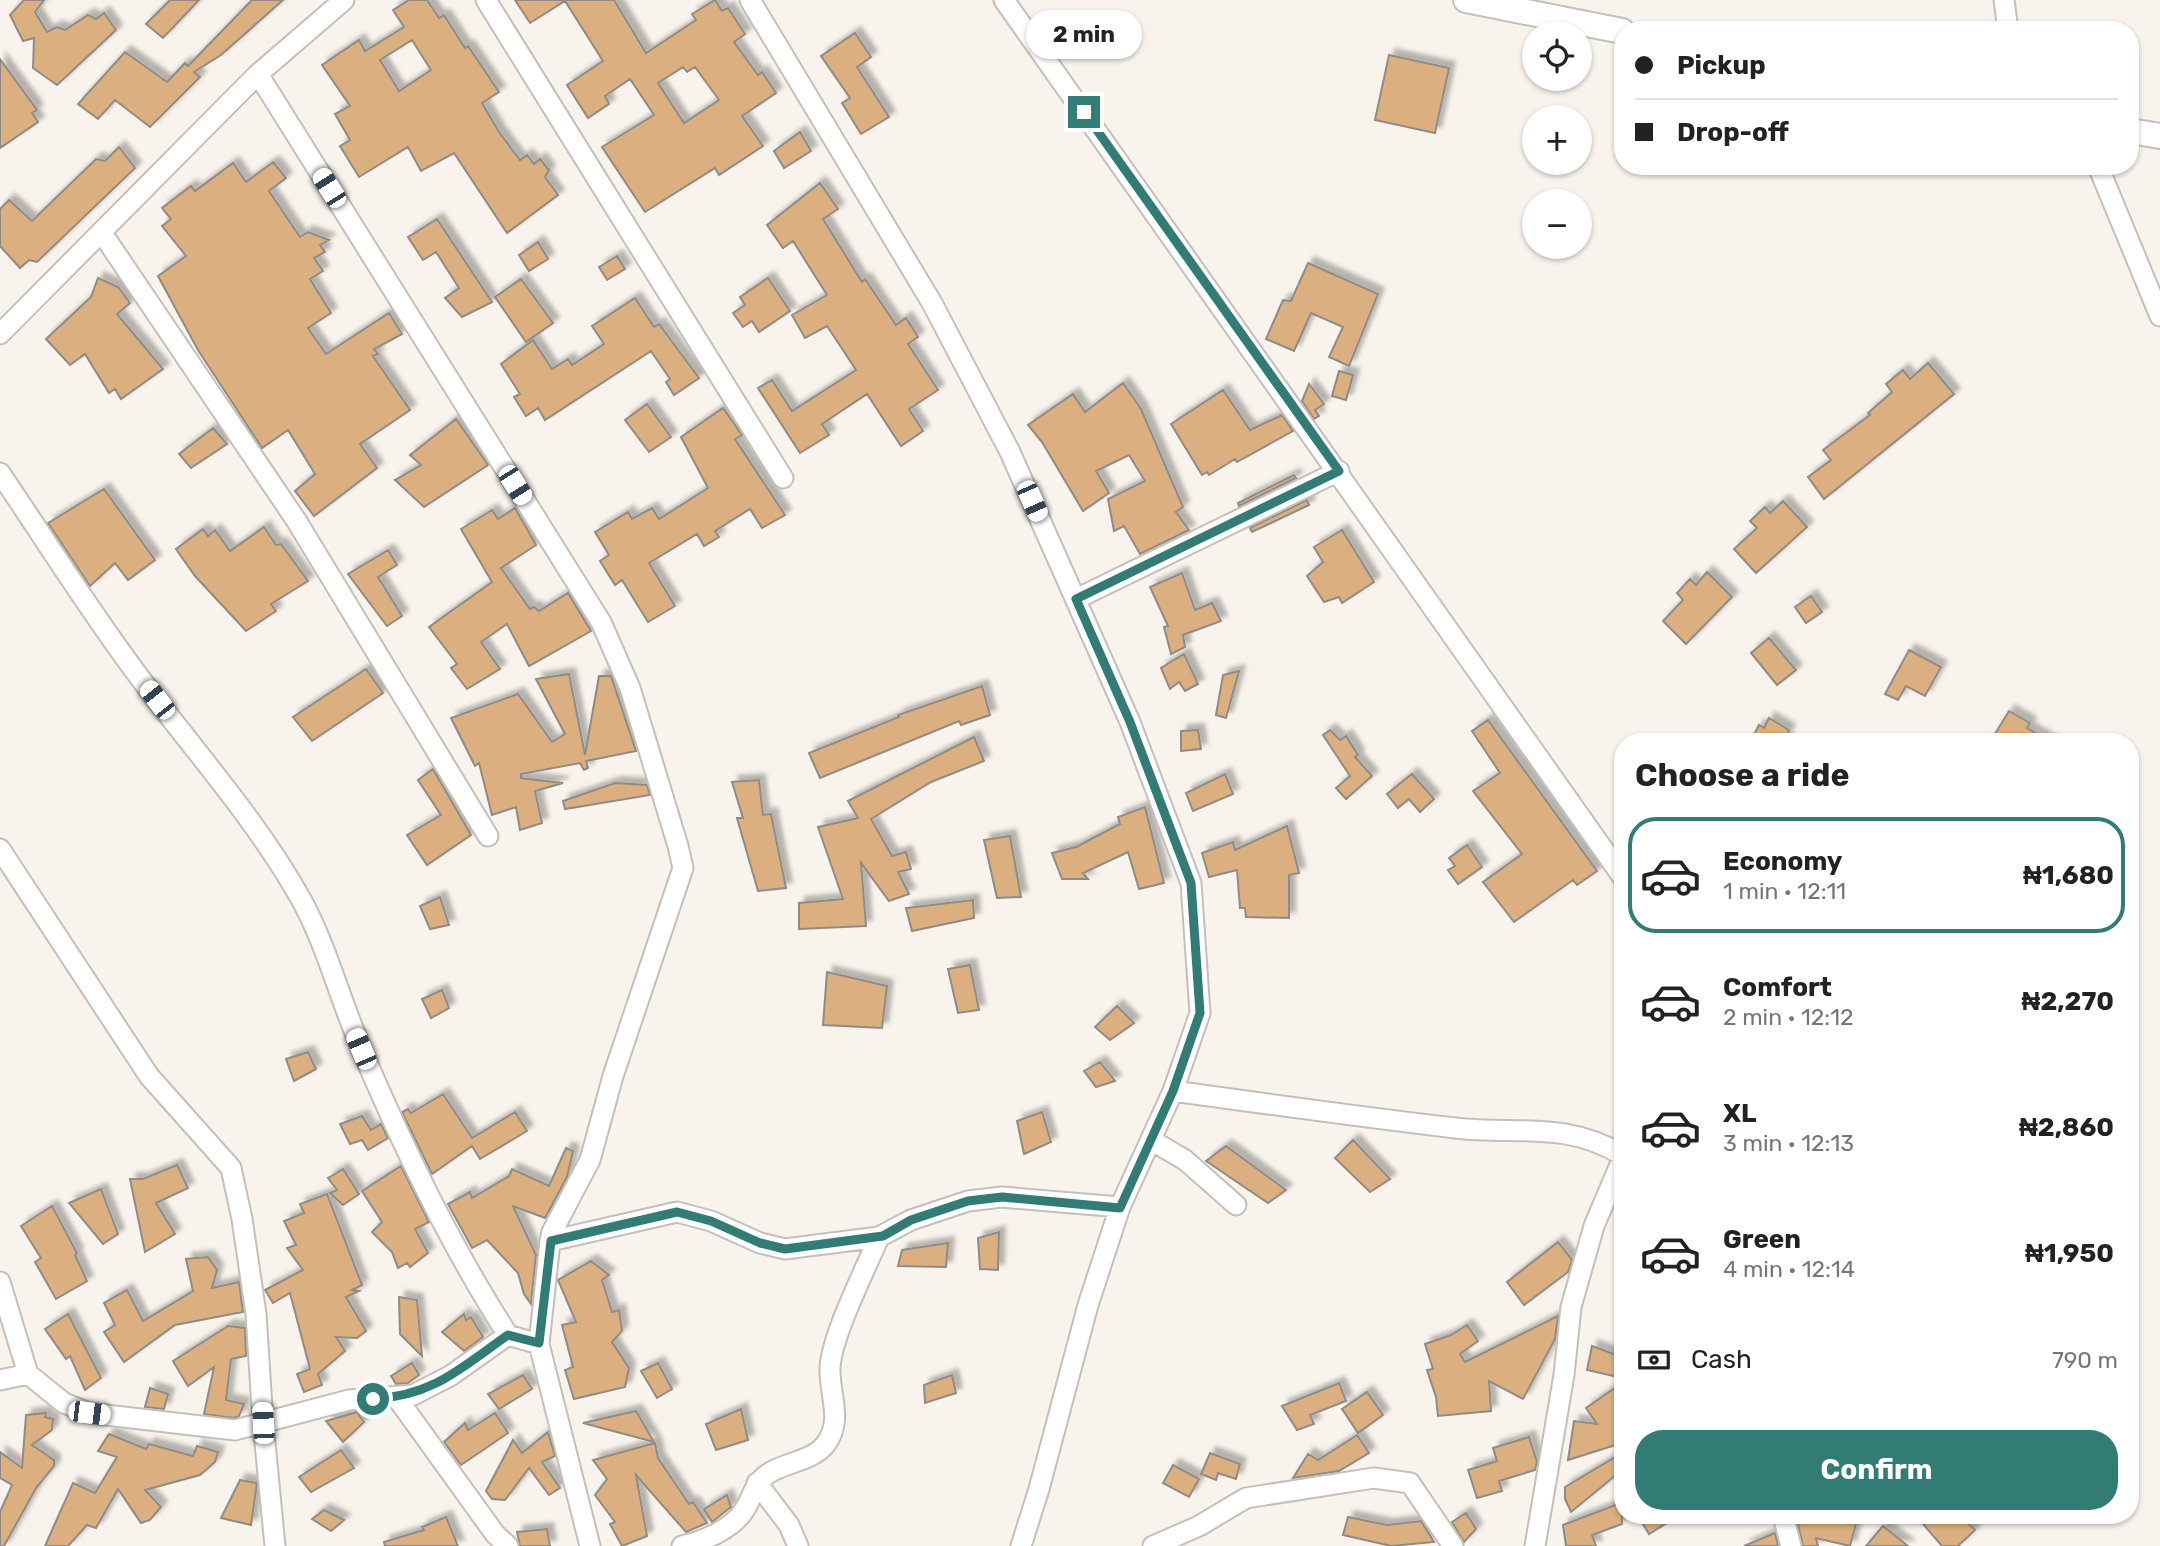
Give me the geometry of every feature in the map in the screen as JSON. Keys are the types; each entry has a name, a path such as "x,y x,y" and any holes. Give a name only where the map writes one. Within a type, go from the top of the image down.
{"main road":[{"path":"1466,0 1522,5 1614,29"},
{"path":"2139,132 2160,135"}],"street":[{"path":"0,334 258,74 344,0"},
{"path":"486,0 783,478"},
{"path":"750,0 932,303 1010,453 1130,722 1191,883 1200,1013 1173,1091 1120,1208 1088,1305 1040,1489 1021,1546"},
{"path":"1004,0 1339,471 1614,865"},
{"path":"2004,0 2007,21"},
{"path":"258,74 601,622 630,688 683,868 617,1063 590,1160 552,1232 539,1343 590,1546"},
{"path":"2102,175 2160,316"},
{"path":"102,233 296,520 488,836"},
{"path":"1076,599 1339,471"},
{"path":"0,473 141,679 268,845 303,903 393,1123 489,1306 508,1335 539,1343"},
{"path":"0,849 149,1076 230,1168 242,1219 256,1314 275,1546"},
{"path":"1173,1091 1465,1129 1575,1133 1602,1142 1614,1151"},
{"path":"1150,1140 1185,1160 1236,1205"},
{"path":"1535,1546 1564,1375 1571,1307 1594,1226 1614,1177"},
{"path":"551,1241 677,1212 711,1221 760,1243 785,1249 879,1237 911,1220 968,1201 1002,1197 1120,1208"},
{"path":"682,1546 698,1542 725,1528 743,1513 757,1483 766,1474 824,1446 835,1427 830,1367 842,1326 879,1237"},
{"path":"0,1282 28,1374 64,1403 89,1413 235,1430 349,1400 413,1395 450,1376 508,1335"},
{"path":"0,1380 28,1374"},
{"path":"397,1398 495,1534 508,1546"},
{"path":"1153,1546 1199,1525 1246,1498 1374,1478 1410,1483 1453,1546"},
{"path":"757,1483 789,1525 798,1546"},
{"path":"1785,1524 1791,1546"}],"building":[{"path":"24,0 44,0 35,12 47,32 57,27 65,30 88,15 96,19 104,13 116,30 57,85 33,68 34,38 23,41 10,15"},
{"path":"170,0 199,0 163,38 146,24"},
{"path":"252,0 283,0 221,55 194,72 200,77 150,127 115,100 98,119 78,104 125,52 167,82 185,63 188,66"},
{"path":"409,0 427,0 439,18 444,15 499,92 482,103 499,132 520,160 527,155 534,164 540,159 549,170 545,177 558,195 507,233 454,153 421,171 408,147 359,177 340,146 350,140 335,114 350,106 322,65 359,40 365,51 404,27 393,10","holes":["412,40 431,70 399,91 380,60"]},
{"path":"515,0 614,0 646,53 696,20 692,14 715,0 722,11 728,8 745,34 734,42 758,75 762,72 776,93 742,116 763,146 719,175 715,168 645,212 602,147 654,115 630,79 605,96 609,104 588,118 567,85 603,61 565,1 530,23","holes":["683,67 687,72 695,67 719,100 684,123 658,83"]},
{"path":"855,33 871,57 857,67 889,117 861,134 842,103 850,98 821,56"},
{"path":"1389,55 1449,68 1435,133 1375,120"},
{"path":"0,59 37,110 32,113 38,122 0,148"},
{"path":"800,132 811,151 784,168 774,151"},
{"path":"119,147 135,168 37,262 29,260 20,268 0,246 0,209 9,200 32,221 96,159 105,161"},
{"path":"273,162 286,178 269,191 300,237 308,232 329,240 320,245 325,252 314,258 323,271 310,279 331,313 308,328 326,354 389,313 402,334 374,349 378,354 373,356 410,410 360,444 377,468 314,516 295,491 315,474 288,430 262,448 198,350 158,276 186,256 162,226 171,219 162,208 191,186 195,191 233,163 246,182"},
{"path":"820,183 838,209 823,219 862,282 865,279 896,325 906,318 918,337 908,344 938,390 909,409 923,431 901,446 867,394 822,424 829,435 800,453 758,388 772,380 792,411 856,370 827,326 805,338 792,315 827,295 793,241 783,248 767,225"},
{"path":"437,219 492,302 462,317 445,298 459,288 436,252 423,260 408,237"},
{"path":"538,242 548,259 529,271 519,255"},
{"path":"617,256 625,269 607,280 599,267"},
{"path":"1308,263 1378,294 1349,366 1329,357 1343,327 1311,313 1294,351 1266,339 1283,300 1291,301"},
{"path":"98,278 118,287 130,303 117,314 163,369 121,399 115,389 109,393 85,354 70,365 46,339 91,297"},
{"path":"768,278 790,311 759,332 752,321 743,327 733,313 745,305 740,297"},
{"path":"521,279 553,323 526,342 495,297"},
{"path":"635,298 654,327 659,324 699,378 674,395 666,382 670,379 651,351 545,420 538,408 526,416 514,397 520,394 501,364 533,340 552,369 568,359 572,365 604,344 592,326"},
{"path":"1928,363 1954,394 1824,499 1808,477 1831,460 1823,450 1870,415 1868,413 1892,392 1886,384 1903,370 1910,379"},
{"path":"1339,371 1353,375 1346,400 1332,396"},
{"path":"1123,383 1141,409 1183,507 1176,512 1189,530 1140,554 1124,526 1114,531 1108,499 1145,481 1129,455 1096,471 1109,493 1083,511 1042,442 1028,425 1073,394 1085,412"},
{"path":"1309,384 1324,404 1315,410 1319,416 1314,419 1302,401"},
{"path":"1223,390 1250,430 1282,415 1293,431 1237,462 1235,459 1209,475 1207,472 1202,475 1171,424"},
{"path":"647,404 671,437 649,452 625,420"},
{"path":"723,408 742,435 735,439 785,515 762,528 750,509 715,531 719,537 704,546 697,534 649,563 675,606 648,622 622,580 615,585 600,561 609,555 595,532 628,512 632,519 652,508 659,519 708,488 681,437"},
{"path":"456,419 488,465 424,507 395,480 421,465 410,455"},
{"path":"213,428 227,444 191,468 179,454"},
{"path":"1294,475 1296,478 1239,506 1238,503"},
{"path":"104,489 155,560 128,580 115,563 90,586 48,523"},
{"path":"1307,500 1309,505 1252,532 1250,528"},
{"path":"1783,501 1807,527 1756,573 1734,549 1757,528 1750,521 1765,507 1770,513"},
{"path":"515,508 536,545 501,568 530,609 534,607 539,611 568,593 591,631 529,666 507,624 481,642 500,669 467,689 451,668 457,664 429,627 492,582 461,529 492,510 498,519"},
{"path":"264,527 276,545 281,544 308,581 271,604 276,611 246,631 195,576 176,549 203,529 208,536 215,530 230,551"},
{"path":"1342,530 1374,582 1342,603 1339,597 1324,602 1307,576 1323,562 1314,547"},
{"path":"388,550 397,565 378,577 402,616 387,626 348,574"},
{"path":"1707,572 1732,597 1686,644 1663,621 1683,600 1677,593 1690,579 1696,585"},
{"path":"1182,573 1195,610 1212,603 1221,621 1183,635 1185,647 1171,654 1164,627 1168,626 1150,587"},
{"path":"1811,596 1822,612 1806,623 1795,607"},
{"path":"1769,638 1796,670 1777,685 1751,653"},
{"path":"1909,650 1941,667 1925,696 1906,686 1898,700 1885,694"},
{"path":"1184,654 1198,684 1185,691 1179,682 1170,689 1161,668"},
{"path":"366,669 383,693 312,741 293,717"},
{"path":"1239,671 1226,718 1216,715 1223,675"},
{"path":"569,674 585,755 599,676 611,676 636,751 586,761 588,768 584,770 580,763 521,774 521,778 563,783 535,791 542,823 520,830 516,807 492,815 479,763 475,766 451,718 518,694 552,742 565,734 536,679"},
{"path":"982,686 990,715 961,725 959,721 820,778 809,753 899,717 898,715"},
{"path":"2009,711 2030,723 2027,728 2036,733 1996,733"},
{"path":"1769,718 1789,730 1787,733 1755,733 1759,725 1764,728"},
{"path":"1488,720 1597,871 1577,885 1573,880 1514,922 1483,882 1522,854 1473,791 1500,773 1472,731"},
{"path":"1198,730 1201,749 1181,751 1181,731"},
{"path":"1330,730 1340,740 1346,736 1358,755 1355,757 1372,776 1346,799 1336,788 1350,776 1323,735"},
{"path":"974,737 984,761 931,782 871,819 892,856 906,852 911,869 898,872 909,894 889,901 861,863 866,926 799,929 799,903 843,899 818,827 858,818 848,801"},
{"path":"433,769 471,835 427,865 407,835 441,815 418,780"},
{"path":"1225,774 1233,794 1193,811 1186,793"},
{"path":"1412,774 1434,799 1420,812 1409,799 1398,808 1387,794"},
{"path":"759,780 763,815 771,814 786,888 758,891 737,818 743,818 732,782"},
{"path":"615,783 647,785 650,795 565,809 563,801"},
{"path":"1145,807 1164,883 1139,889 1128,852 1083,873 1088,879 1062,879 1052,853 1076,847 1120,824 1118,817"},
{"path":"1287,826 1299,873 1289,875 1289,918 1246,917 1245,908 1240,908 1237,870 1209,877 1202,853 1233,842 1235,850"},
{"path":"1010,836 1021,897 997,898 984,840"},
{"path":"1467,845 1482,867 1458,884 1448,870 1455,866 1449,858"},
{"path":"440,897 449,925 430,929 420,906"},
{"path":"973,900 974,918 912,931 906,908"},
{"path":"970,965 979,1010 958,1013 948,969"},
{"path":"827,972 887,986 882,1028 823,1025"},
{"path":"442,990 449,1008 431,1018 422,999"},
{"path":"1117,1006 1134,1023 1110,1040 1095,1027"},
{"path":"308,1052 316,1069 294,1081 286,1059"},
{"path":"1100,1062 1115,1081 1096,1087 1084,1071"},
{"path":"443,1094 472,1138 515,1112 527,1131 480,1159 472,1146 432,1174 402,1112 408,1109 411,1113"},
{"path":"1042,1112 1051,1142 1024,1154 1017,1121"},
{"path":"362,1116 371,1130 381,1124 388,1138 368,1150 362,1140 350,1144 340,1124"},
{"path":"1353,1140 1390,1179 1370,1192 1335,1158"},
{"path":"1226,1146 1286,1190 1268,1203 1206,1161"},
{"path":"566,1148 573,1151 567,1177 545,1218 513,1206 536,1255 531,1304 524,1294 518,1273 487,1240 472,1248 448,1204 470,1192 472,1198 509,1176 512,1169 549,1186"},
{"path":"177,1165 188,1188 156,1203 175,1234 145,1252 130,1179 143,1179"},
{"path":"401,1166 429,1222 415,1229 428,1253 410,1267 407,1263 398,1268 392,1252 372,1232 382,1222 362,1191"},
{"path":"343,1169 359,1194 343,1205 330,1193 337,1190 328,1178"},
{"path":"101,1189 118,1234 103,1244 69,1203"},
{"path":"327,1194 362,1285 352,1290 359,1291 346,1297 366,1331 357,1338 336,1337 345,1351 318,1374 322,1385 304,1392 297,1374 310,1369 290,1293 273,1303 265,1290 303,1270 287,1248 296,1245 284,1221 304,1213 300,1204"},
{"path":"52,1206 77,1253 75,1255 87,1281 56,1299 35,1262 41,1258 21,1226"},
{"path":"999,1232 998,1270 980,1269 978,1238"},
{"path":"1558,1242 1572,1260 1568,1272 1524,1305 1507,1282"},
{"path":"948,1243 946,1267 898,1266 902,1250"},
{"path":"208,1257 217,1270 212,1288 239,1282 243,1312 175,1325 124,1362 104,1332 115,1325 104,1303 127,1290 143,1321 193,1291 186,1259"},
{"path":"591,1261 609,1275 602,1280 612,1312 619,1310 622,1331 612,1342 629,1368 625,1387 574,1399 565,1370 573,1367 562,1325 576,1322 558,1280"},
{"path":"399,1297 417,1300 422,1356 400,1334"},
{"path":"68,1314 101,1378 85,1390 70,1356 66,1359 45,1329"},
{"path":"464,1314 466,1320 471,1317 483,1337 464,1351 442,1332"},
{"path":"1558,1316 1555,1339 1523,1399 1489,1381 1491,1411 1438,1416 1436,1397 1427,1370 1433,1369 1425,1344 1451,1335 1467,1325 1478,1341 1460,1354 1465,1362"},
{"path":"228,1326 245,1328 246,1356 231,1359 226,1400 244,1404 239,1416 234,1418 204,1414 214,1367 188,1386 173,1361"},
{"path":"1592,1346 1614,1354 1614,1376 1587,1370"},
{"path":"412,1363 419,1375 408,1383 396,1384 391,1376"},
{"path":"658,1363 672,1389 657,1398 641,1371"},
{"path":"523,1375 532,1389 499,1409 488,1394"},
{"path":"952,1375 956,1393 925,1403 924,1385"},
{"path":"1339,1383 1346,1401 1310,1415 1314,1424 1297,1430 1282,1406"},
{"path":"150,1388 168,1394 164,1409 145,1407"},
{"path":"1614,1389 1614,1446 1568,1460 1574,1421 1597,1424 1586,1408"},
{"path":"1367,1392 1383,1415 1358,1433 1342,1409"},
{"path":"741,1409 748,1440 716,1450 706,1424"},
{"path":"636,1411 654,1442 583,1423"},
{"path":"357,1412 364,1422 343,1442 326,1421"},
{"path":"46,1413 45,1417 53,1419 52,1430 32,1445 54,1460 54,1466 36,1488 4,1546 0,1546 0,1512 12,1485 0,1478 0,1452 22,1468 26,1415"},
{"path":"495,1413 508,1433 461,1465 444,1442 465,1423 468,1430"},
{"path":"548,1432 555,1456 542,1462 560,1488 549,1495 529,1468 505,1500 492,1499 486,1491 513,1440 522,1453"},
{"path":"109,1434 146,1449 149,1444 193,1456 197,1446 218,1452 215,1462 200,1475 145,1490 161,1507 150,1520 141,1523 118,1489 96,1528 87,1525 68,1546 45,1546 73,1483 95,1493 117,1457 98,1451"},
{"path":"1357,1435 1369,1453 1339,1471 1293,1478 1308,1454 1318,1460"},
{"path":"1529,1437 1537,1462 1535,1470 1499,1481 1502,1491 1477,1498 1468,1470 1497,1461 1493,1448"},
{"path":"655,1443 658,1458 689,1504 693,1502 707,1523 686,1532 636,1475 647,1536 622,1546 610,1524 615,1522 595,1495 607,1479 593,1460"},
{"path":"341,1450 354,1468 311,1492 299,1477"},
{"path":"1210,1453 1240,1464 1236,1479 1218,1473 1216,1480 1201,1474"},
{"path":"1614,1458 1614,1477 1571,1512 1565,1499 1565,1487"},
{"path":"1173,1465 1199,1479 1189,1497 1163,1483"},
{"path":"240,1480 257,1483 251,1525 221,1518"},
{"path":"727,1495 731,1507 712,1522 704,1509"},
{"path":"1614,1506 1614,1524 1622,1524 1592,1535 1596,1546 1566,1546 1563,1525"},
{"path":"324,1510 344,1520 331,1531 312,1519"},
{"path":"1466,1513 1476,1529 1464,1542 1452,1522"},
{"path":"446,1517 458,1546 385,1546 384,1542 424,1530 422,1527"},
{"path":"1348,1517 1387,1525 1421,1521 1434,1542 1391,1546 1343,1535"},
{"path":"1643,1524 1665,1524 1649,1534"},
{"path":"1798,1524 1856,1524 1850,1546 1816,1538 1818,1546 1803,1546"},
{"path":"1923,1524 1969,1524 1975,1530 1958,1546 1942,1546"},
{"path":"1883,1526 1908,1546 1866,1546"},
{"path":"547,1529 550,1546 520,1546 517,1532"},
{"path":"1775,1533 1778,1546 1744,1546"}],"route":[{"path":"373,1399 413,1395 450,1376 508,1335 539,1343 551,1241 677,1212 711,1221 760,1243 785,1249 858,1242 883,1236 911,1220 968,1201 1002,1197 1120,1208 1173,1091 1200,1013 1191,883 1130,722 1076,599 1339,471 1084,112"}]}
